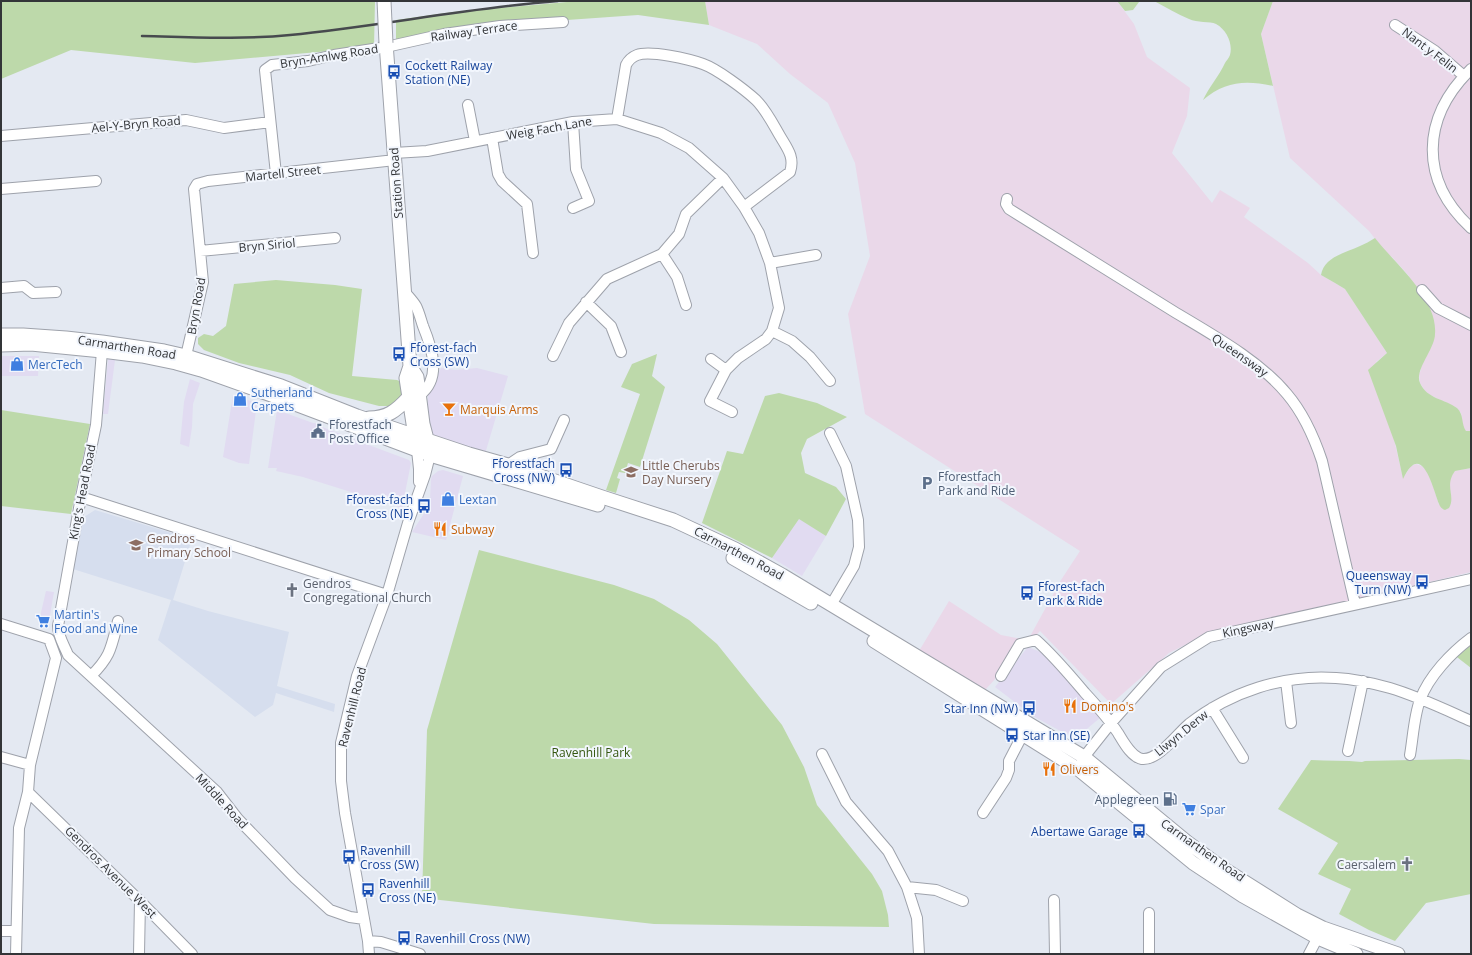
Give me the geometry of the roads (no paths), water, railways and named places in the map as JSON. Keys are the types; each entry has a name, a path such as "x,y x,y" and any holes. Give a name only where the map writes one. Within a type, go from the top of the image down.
{"main road":[{"name":"Station Road","path":"384,1 410,366 406,378 414,396 423,424 430,455"},
{"name":"Carmarthen Road","path":"1,335 44,336 102,342 164,351 186,356 281,386 414,436 508,465 678,522 735,549 831,605 1081,763 1193,863 1243,896 1321,933 1356,954"},
{"name":"Carmarthen Road","path":"1,345 31,344 102,351 142,356 201,370 430,455 656,523 709,544 839,620 1023,734 1081,763"},
{"name":"Station Road","path":"414,396 414,436 417,450"},
{"path":"365,418 379,418 389,415 414,396"},
{"name":"Carmarthen Road","path":"1321,933 1398,954"}],"street":[{"name":"Railway Terrace","path":"386,45 444,34 500,26 563,22"},
{"name":"Nant y Felin","path":"1395,25 1468,72"},
{"name":"Bryn-Amlwg Road","path":"270,122 265,70 272,65 308,61 386,45"},
{"path":"617,118 626,65 629,60 637,55 655,53 704,64 734,82 757,101 769,117 792,156 790,172 744,207"},
{"path":"1468,72 1448,97 1440,115 1434,139 1433,160 1435,172 1444,196 1452,208 1471,228"},
{"path":"468,105 476,141"},
{"name":"Weig Fach Lane","path":"394,156 427,151 573,122 617,118 661,133 689,148 723,178 744,207 759,233 770,263 780,308 772,331 766,339 738,358 726,370 710,401 732,412"},
{"name":"Ael-Y-Bryn Road","path":"1,136 186,120 224,128 270,122"},
{"path":"270,122 276,174"},
{"path":"573,122 576,169 589,201 573,208"},
{"path":"492,138 498,174 502,180 527,204 533,253"},
{"name":"Martell Street","path":"196,208 194,189 196,184 200,182 276,174 394,156"},
{"path":"553,356 568,323 607,279 662,254 679,234 686,214 723,178"},
{"path":"1,189 96,181"},
{"name":"Queensway","path":"1006,199 1006,204 1009,209 1225,343 1261,369 1287,394 1305,420 1322,461 1355,604"},
{"name":"Bryn Road","path":"186,356 203,282 196,208"},
{"name":"Bryn Siriol","path":"200,251 335,238"},
{"path":"662,254 677,277 686,305"},
{"path":"770,263 816,255"},
{"path":"1,288 24,286 33,293 56,292"},
{"path":"1422,290 1438,308 1471,325"},
{"path":"404,291 416,306 434,357 431,383 426,390 414,396"},
{"path":"586,302 611,326 621,352"},
{"path":"772,331 792,341 810,357 830,381"},
{"name":"King's Head Road","path":"58,633 81,496 96,425 102,351"},
{"path":"711,359 726,370"},
{"path":"508,465 520,457 551,449 564,420"},
{"path":"830,433 846,466 858,520 859,547 854,566 831,605"},
{"name":"Ravenhill Road","path":"417,450 419,492"},
{"name":"Ravenhill Road","path":"369,954 345,813 341,781 341,743 357,676 387,595 408,522 430,455"},
{"path":"81,496 387,595"},
{"name":"Kingsway","path":"1081,763 1111,723 1161,667 1209,637 1471,579"},
{"path":"91,676 103,664 111,651 118,621"},
{"path":"1,624 49,639"},
{"path":"49,639 54,634 58,633 68,655 64,659 60,660 56,658"},
{"path":"1410,755 1420,699 1446,660 1458,647 1471,638"},
{"path":"16,954 19,833 28,792 30,766 56,658 49,639"},
{"name":"Llwyn Derw","path":"1001,676 1020,644 1036,640 1053,655 1111,723 1134,756 1141,759 1154,757 1189,724 1212,708 1233,697 1259,687 1286,681 1311,678 1336,678 1363,681 1391,688 1471,721"},
{"name":"Middle Road","path":"68,655 217,792 238,819 295,878 330,910 350,917 364,919"},
{"path":"1286,681 1291,723"},
{"path":"1348,751 1363,681"},
{"path":"1212,708 1243,758"},
{"path":"983,813 1006,778 1010,761 1023,734"},
{"path":"822,754 846,802 888,851 907,888 917,918 919,954"},
{"path":"1,757 30,766"},
{"name":"Gendros Avenue West","path":"28,792 192,954"},
{"path":"907,888 936,890 963,901"},
{"path":"1054,900 1055,954"},
{"path":"139,954 140,901"},
{"path":"1149,913 1149,954"},
{"path":"1,931 16,931"},
{"path":"1309,954 1321,933"},
{"path":"368,941 381,942 420,954"}],"railway":[{"path":"142,36 235,38 272,37 357,27 491,8 558,1"}],"place":[{"name":"Cockett Railway Station (NE)","path":"394,72"},
{"name":"Fforest-fach Cross (SW)","path":"399,354"},
{"name":"MercTech","path":"17,364"},
{"name":"Sutherland Carpets","path":"240,399"},
{"name":"Marquis Arms","path":"449,409"},
{"name":"Fforestfach Post Office","path":"318,431"},
{"name":"Fforestfach Cross (NW)","path":"566,470"},
{"name":"Little Cherubs Day Nursery","path":"631,472"},
{"name":"Fforestfach Park and Ride","path":"927,483"},
{"name":"Lextan","path":"448,499"},
{"name":"Fforest-fach Cross (NE)","path":"424,506"},
{"name":"Subway","path":"440,529"},
{"name":"Gendros Primary School","path":"136,545"},
{"name":"Queensway Turn (NW)","path":"1422,582"},
{"name":"Gendros Congregational Church","path":"292,590"},
{"name":"Fforest-fach Park & Ride","path":"1027,593"},
{"name":"Martin's Food and Wine","path":"43,621"},
{"name":"Domino's","path":"1070,706"},
{"name":"Star Inn (NW)","path":"1029,708"},
{"name":"Star Inn (SE)","path":"1012,735"},
{"name":"Olivers","path":"1049,769"},
{"name":"Applegreen","path":"1170,799"},
{"name":"Spar","path":"1189,809"},
{"name":"Abertawe Garage","path":"1139,831"},
{"name":"Ravenhill Cross (SW)","path":"349,857"},
{"name":"Caersalem","path":"1407,864"},
{"name":"Ravenhill Cross (NE)","path":"368,890"},
{"name":"Ravenhill Cross (NW)","path":"404,938"}],"park label":[{"name":"Ravenhill Park","path":"591,752"}]}
